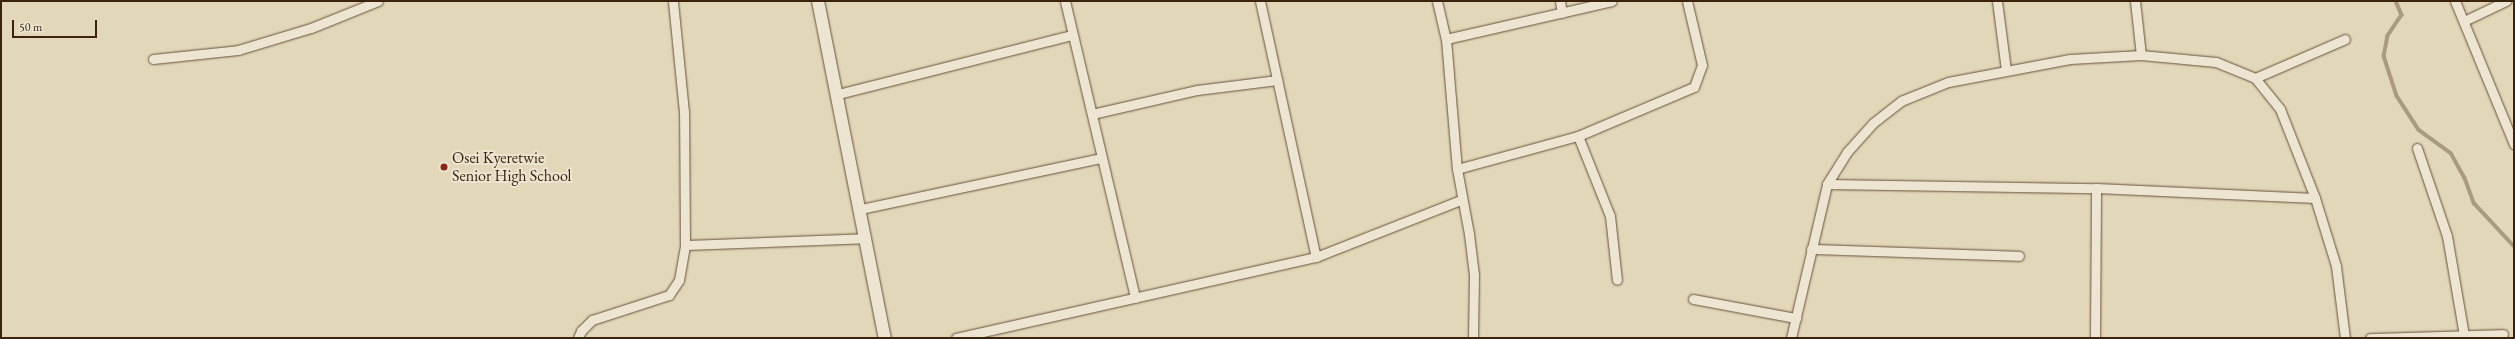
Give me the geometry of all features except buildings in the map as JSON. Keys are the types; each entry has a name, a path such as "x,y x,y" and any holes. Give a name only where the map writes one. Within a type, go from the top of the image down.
{"street":[{"path":"153,59 238,50 311,28 378,1"},
{"path":"578,338 581,331 592,320 669,295 679,280 685,245 684,112 674,1"},
{"path":"818,1 861,209 885,338"},
{"path":"1065,1 1135,298"},
{"path":"1260,1 1316,257"},
{"path":"1437,1 1446,39 1457,169 1461,200 1469,234 1474,275 1473,338"},
{"path":"1560,1 1562,12"},
{"path":"1446,39 1612,1"},
{"path":"1457,169 1578,136 1694,86 1702,65 1687,1"},
{"path":"1996,1 2006,70"},
{"path":"2134,1 2141,55"},
{"path":"2455,1 2514,144"},
{"path":"2464,21 2506,1"},
{"path":"838,94 1072,35"},
{"path":"2255,78 2345,39"},
{"path":"1791,338 1827,184 1857,140 1873,123 1901,101 1948,82 2070,59 2141,55 2216,62 2255,78 2280,109 2315,198 2336,266 2345,338"},
{"path":"1092,114 1197,90 1277,80"},
{"path":"1578,136 1610,216 1617,280"},
{"path":"2417,148 2447,236 2464,335"},
{"path":"861,209 1101,158"},
{"path":"1827,184 2096,188 2315,198"},
{"path":"2095,338 2096,188"},
{"path":"956,338 1316,257 1461,200"},
{"path":"685,245 866,238"},
{"path":"1811,249 2019,256"},
{"path":"1693,299 1796,318"},
{"path":"2370,338 2503,334"}],"waterway":[{"path":"2396,1 2402,15 2388,36 2384,56 2397,96 2419,130 2451,153 2465,178 2474,203 2514,246"}],"place":[{"name":"Osei Kyeretwie Senior High School","path":"444,167"}]}
